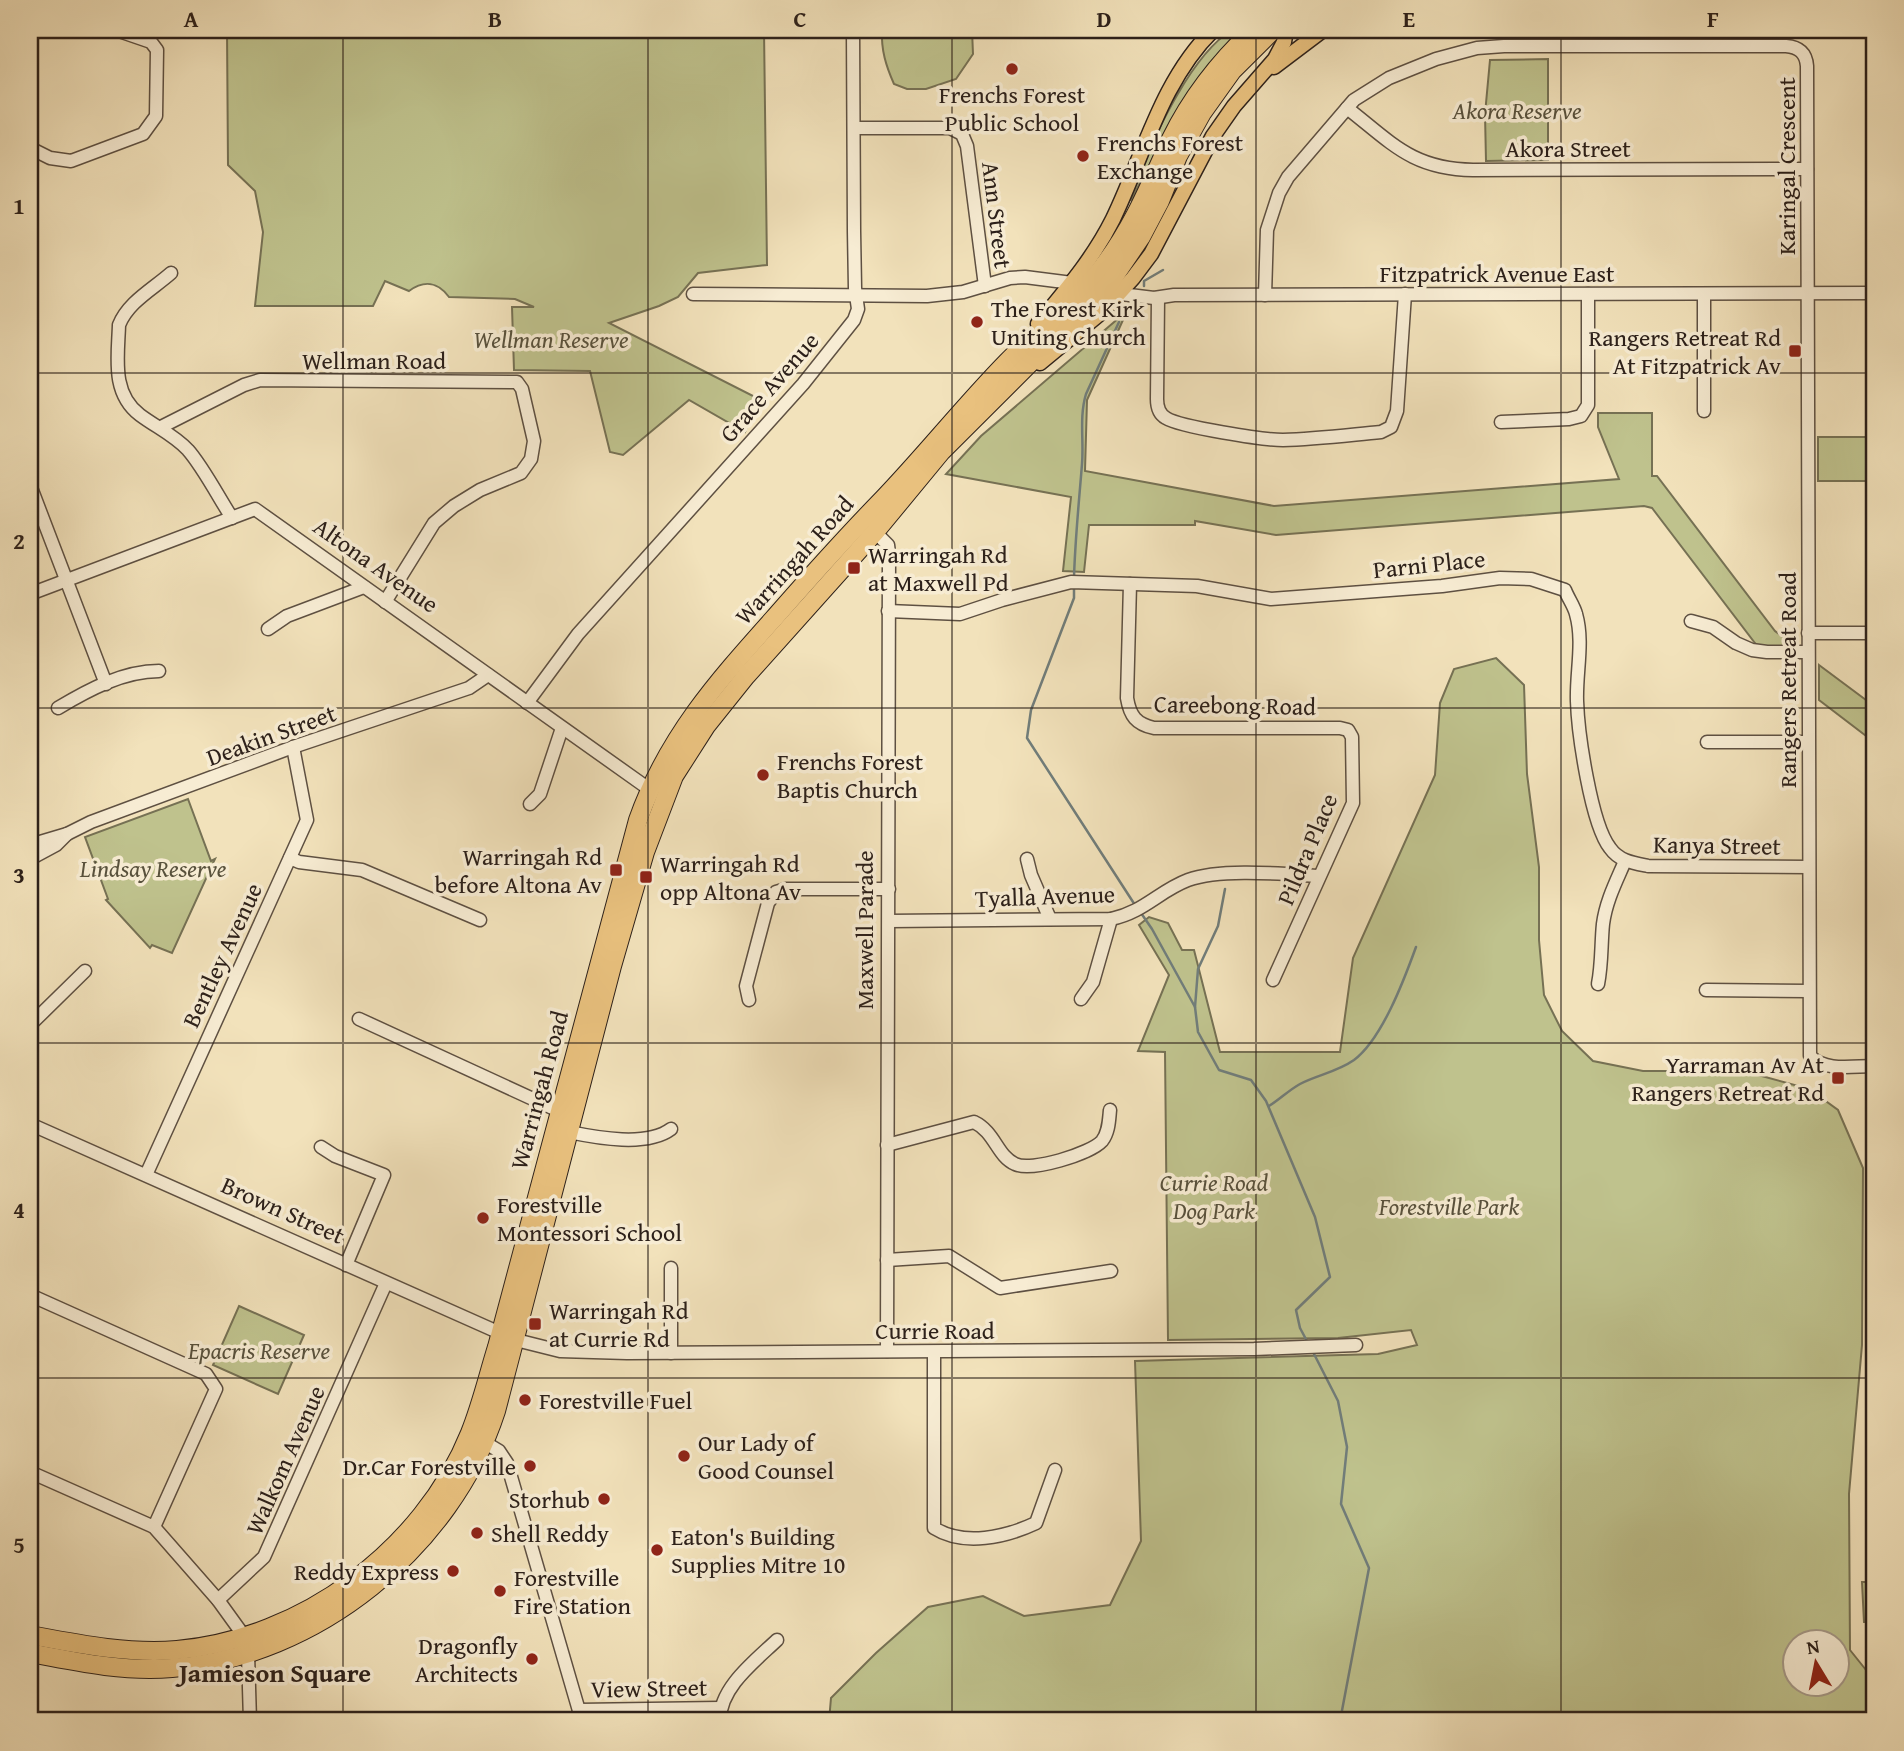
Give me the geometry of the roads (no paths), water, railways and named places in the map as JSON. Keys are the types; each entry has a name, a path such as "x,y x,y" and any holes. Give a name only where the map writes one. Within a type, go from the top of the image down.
{"highway":[{"name":"Warringah Road","path":"868,526 1008,360 1065,308 1104,266 1156,177 1171,139 1192,103 1219,66 1274,31"},
{"name":"Warringah Road","path":"30,1653 100,1666 173,1668 246,1645 340,1590 383,1556 437,1494 477,1438 508,1336 564,1121 645,852 656,795 672,745 694,712 735,662 1064,330 1123,265 1160,201 1178,156 1202,113 1232,71 1274,31"},
{"name":"Warringah Road","path":"30,1635 91,1646 152,1651 246,1645"}],"main road":[{"path":"1196,47 1205,30"},
{"name":"Warringah Road","path":"1008,360 1087,265 1113,219 1157,115 1178,75 1196,47 1213,30"},
{"path":"1253,83 1323,30"},
{"name":"Warringah Road","path":"1002,390 1073,337 1121,294 1151,254 1213,136 1275,59 1284,42 1274,31"}],"street":[{"path":"30,148 50,158 71,161 143,134 156,116 157,50 151,42 116,30"},
{"name":"Grace Avenue","path":"527,703 578,634 803,384 854,320 858,309 855,288 853,30"},
{"name":"Karingal Crescent","path":"1265,295 1267,230 1279,193 1288,177 1347,108 1369,89 1404,71 1477,48 1504,46 1791,46 1801,51 1806,59 1808,293"},
{"name":"Akora Street","path":"1347,108 1405,152 1428,164 1443,168 1807,169"},
{"name":"Ann Street","path":"854,128 950,128 962,134 967,146 985,286"},
{"path":"170,273 131,306 119,325 119,384 125,400 139,414 188,450 232,518"},
{"path":"693,294 947,295 1010,278 1025,277 1072,283"},
{"name":"Rangers Retreat Road","path":"1808,293 1810,1056 1818,1064 1829,1067 1874,1066"},
{"name":"Fitzpatrick Avenue East","path":"1121,294 1156,298 1174,295 1874,293"},
{"path":"1156,298 1157,399 1160,413 1182,424 1260,439 1285,440 1381,432 1391,427 1397,411 1405,294"},
{"path":"1501,422 1581,416 1588,405 1588,294"},
{"path":"1704,294 1704,411"},
{"name":"Wellman Road","path":"161,428 244,385 260,380 517,382 523,389 534,441 531,459 521,473 480,490 454,506 434,523 385,602"},
{"path":"30,485 106,684"},
{"name":"Altona Avenue","path":"30,594 255,509 656,795"},
{"name":"Maxwell Parade","path":"868,526 886,543 888,549 887,1351"},
{"name":"Parni Place","path":"888,611 960,614 1061,583 1197,586 1271,599 1442,586 1500,578 1531,579 1565,590 1576,615 1580,656 1577,698 1580,746 1600,830 1610,849 1625,861"},
{"name":"Careebong Road","path":"1130,584 1127,698 1131,714 1136,721 1154,728 1348,730"},
{"path":"268,629 287,616 364,587"},
{"path":"1691,621 1713,627 1752,650 1808,652"},
{"path":"1808,633 1874,633"},
{"path":"58,708 87,691 106,684 145,671 159,671"},
{"name":"Deakin Street","path":"30,845 67,834 91,822 293,747 469,688 488,675"},
{"path":"530,804 540,794 562,729"},
{"name":"Pildra Place","path":"1273,980 1353,803 1354,745 1348,730"},
{"path":"1707,742 1808,742"},
{"name":"Bentley Avenue","path":"146,1175 307,820 293,747"},
{"name":"Deakin Street","path":"30,859 56,845 67,834"},
{"path":"290,858 299,862 362,870 480,920"},
{"path":"1027,859 1050,919"},
{"path":"1598,985 1607,903 1625,861"},
{"name":"Kanya Street","path":"1625,861 1668,867 1808,867"},
{"name":"Tyalla Avenue","path":"889,921 1111,919 1138,911 1168,890 1201,876 1319,876"},
{"path":"749,1000 746,986 768,903 776,892 786,889 889,889"},
{"path":"1081,999 1093,982 1111,919"},
{"path":"30,1025 85,971"},
{"path":"1706,990 1808,991"},
{"path":"359,1019 592,1136 642,1140 662,1136 671,1129"},
{"path":"887,1145 974,1122 984,1127 1006,1158 1016,1166 1038,1166 1086,1152 1102,1140 1109,1125 1110,1110"},
{"name":"Brown Street","path":"30,1124 508,1336"},
{"path":"321,1147 335,1156 384,1175 346,1265"},
{"path":"887,1260 949,1256 1000,1288 1111,1271"},
{"path":"671,1268 671,1353"},
{"name":"Walkom Avenue","path":"218,1600 264,1557 386,1283"},
{"path":"30,1295 206,1374 216,1389 154,1527"},
{"name":"Currie Road","path":"508,1336 560,1352 934,1352 1254,1349 1356,1345"},
{"path":"934,1352 934,1528 945,1535 970,1539 1015,1533 1036,1523 1055,1470"},
{"path":"477,1438 499,1451 507,1463 580,1716"},
{"path":"30,1472 154,1527 218,1600 246,1645 250,1721"},
{"path":"720,1715 742,1674 777,1640"},
{"name":"View Street","path":"580,1716 720,1715"}],"waterway":[{"path":"1144,286 1144,281 1163,270"},
{"path":"1074,578 1084,403 1119,322"},
{"path":"1074,585 1074,598 1031,710 1027,738 1135,905"},
{"path":"1225,889 1218,926 1198,969 1195,1007 1198,1032 1219,1070 1251,1080 1266,1101 1315,1217 1330,1277 1296,1310 1300,1328 1308,1343"},
{"path":"1141,913 1195,1007"},
{"path":"1269,1106 1300,1084 1354,1060 1364,1050 1383,1024 1416,947"},
{"path":"1313,1352 1338,1401 1347,1447 1341,1504 1369,1568 1340,1721"}],"place":[{"name":"Frenchs Forest Public School","path":"1012,69"},
{"name":"Frenchs Forest Exchange","path":"1083,156"},
{"name":"The Forest Kirk Uniting Church","path":"977,322"},
{"name":"Rangers Retreat Rd At Fitzpatrick Av","path":"1795,351"},
{"name":"Warringah Rd at Maxwell Pd","path":"854,568"},
{"name":"Frenchs Forest Baptis Church","path":"763,775"},
{"name":"Warringah Rd before Altona Av","path":"616,870"},
{"name":"Warringah Rd opp Altona Av","path":"646,877"},
{"name":"Yarraman Av At Rangers Retreat Rd","path":"1838,1078"},
{"name":"Forestville Montessori School","path":"483,1218"},
{"name":"Warringah Rd at Currie Rd","path":"535,1324"},
{"name":"Forestville Fuel","path":"525,1400"},
{"name":"Our Lady of Good Counsel","path":"684,1456"},
{"name":"Dr.Car Forestville","path":"530,1466"},
{"name":"Storhub","path":"604,1499"},
{"name":"Shell Reddy","path":"477,1533"},
{"name":"Eaton's Building Supplies Mitre 10","path":"657,1550"},
{"name":"Reddy Express","path":"453,1571"},
{"name":"Forestville Fire Station","path":"500,1591"},
{"name":"Dragonfly Architects","path":"532,1659"}],"district":[{"name":"Jamieson Square","path":"275,1672"}],"park label":[{"name":"Akora Reserve","path":"1517,110"},
{"name":"Wellman Reserve","path":"551,339"},
{"name":"Lindsay Reserve","path":"153,868"},
{"name":"Currie Road Dog Park","path":"1214,1196"},
{"name":"Forestville Park","path":"1449,1206"},
{"name":"Epacris Reserve","path":"259,1350"}]}
